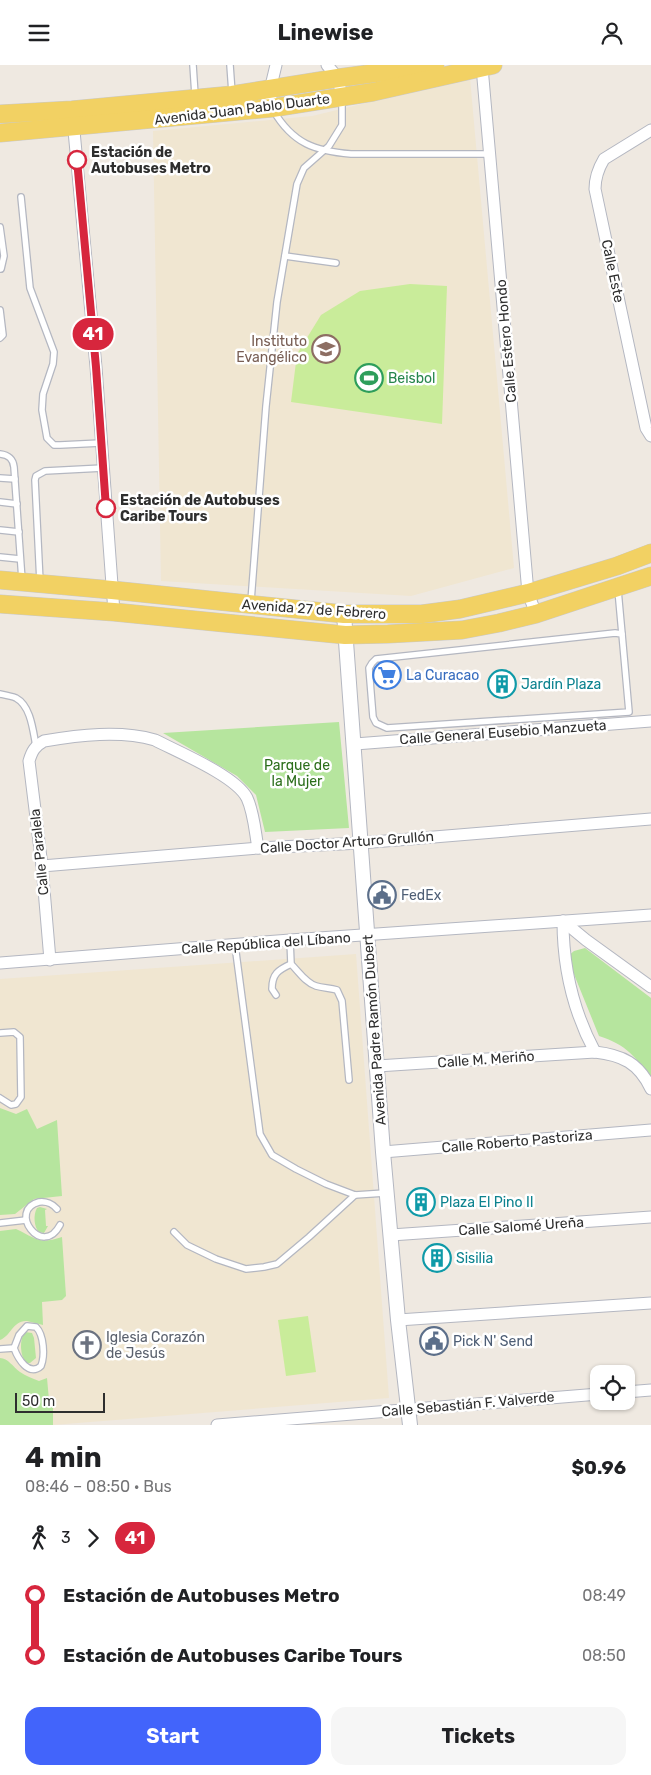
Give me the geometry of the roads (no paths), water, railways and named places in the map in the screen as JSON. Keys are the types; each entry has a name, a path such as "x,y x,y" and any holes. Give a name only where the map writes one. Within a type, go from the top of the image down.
{"main road":[{"name":"Avenida Juan Pablo Duarte","path":"0,133 73,118 196,99 270,90 332,71 435,65"},
{"name":"Avenida Juan Pablo Duarte","path":"0,114 73,118 272,108 372,92 485,66"},
{"name":"Avenida 27 de Febrero","path":"0,580 344,614 422,614 460,609 528,593 617,566 651,553"},
{"name":"Avenida 27 de Febrero","path":"0,604 114,612 345,635 397,634 462,630 499,623 536,614 651,576"}],"street":[{"path":"272,108 270,90 276,65"},
{"name":"Calle Estero Hondo","path":"485,66 490,154 528,593 536,614"},
{"path":"332,71 342,97"},
{"path":"73,118 114,612"},
{"name":"Calle Este","path":"651,131 604,159 595,180 595,189 646,428 651,436"},
{"name":"Avenida Padre Ramón Dubert","path":"344,614 383,1152 398,1320 410,1425"},
{"name":"Calle General Eusebio Manzueta","path":"354,744 651,721"},
{"path":"36,746 44,741 54,739 111,734 145,737 155,740 218,772 240,788 250,805 258,848"},
{"name":"Calle Paralela","path":"36,746 31,753 29,761 42,866 50,959"},
{"name":"Calle Doctor Arturo Grullón","path":"42,866 258,848 361,843 651,819"},
{"name":"Calle República del Líbano","path":"0,963 290,940 651,915"},
{"path":"564,921 586,940 651,987"},
{"path":"564,921 564,947 568,978 582,1024 595,1052"},
{"name":"Calle M. Meriño","path":"377,1066 595,1052 612,1054 632,1064 646,1079 651,1089"},
{"name":"Calle Roberto Pastoriza","path":"383,1152 651,1130"},
{"name":"Calle Salomé Ureña","path":"391,1235 651,1217"},
{"path":"398,1320 651,1303"},
{"path":"635,1390 651,1389"},
{"name":"Calle Sebastián F. Valverde","path":"217,1425 590,1395"}],"lane":[{"path":"193,65 196,99"},
{"path":"230,65 232,95"},
{"path":"369,69 372,92"},
{"path":"250,604 266,406 277,302 297,184 304,168 332,141 342,125 342,97"},
{"path":"272,108 280,122 294,137 311,147 323,151 351,154 490,154"},
{"path":"21,197 30,288 54,352 53,364 41,402 47,438 54,445 101,443"},
{"path":"0,227 4,256 0,269"},
{"path":"284,256 336,263"},
{"path":"0,310 3,335 0,338"},
{"path":"0,454 9,457 13,461 22,582"},
{"path":"40,584 36,476 46,471 103,468"},
{"path":"0,478 15,479"},
{"path":"0,502 17,504"},
{"path":"0,530 19,532"},
{"path":"0,557 20,559"},
{"path":"617,587 622,634 630,712 387,728 376,723 373,717 369,667 376,659 615,633 622,634"},
{"path":"0,694 18,699 26,710 32,724 36,746"},
{"path":"290,940 291,965 308,982 318,987 328,987 337,991 342,1001 349,1080"},
{"path":"235,945 260,1134 272,1155 318,1180 355,1195 387,1193"},
{"path":"276,995 272,989 272,980 276,974 291,965"},
{"path":"0,1033 14,1032 20,1037 21,1097 16,1104 11,1105 0,1098"},
{"path":"174,1232 187,1245 216,1259 246,1269 264,1267 277,1263 355,1195"},
{"path":"57,1209 54,1205 39,1202 27,1212 26,1220 28,1227 33,1233 40,1236 48,1236 60,1225"},
{"path":"0,1223 26,1220"},
{"path":"27,1326 36,1327 41,1334 43,1348 42,1367 32,1370 21,1361 14,1348 22,1330 27,1326"},
{"path":"0,1349 14,1348"}],"place":[{"name":"Estación de Autobuses Metro","path":"77,160"},
{"name":"Instituto Evangélico","path":"326,349"},
{"name":"Beisbol","path":"369,378"},
{"name":"Estación de Autobuses Caribe Tours","path":"106,508"},
{"name":"La Curacao","path":"387,675"},
{"name":"Jardín Plaza","path":"502,684"},
{"name":"FedEx","path":"382,895"},
{"name":"Plaza El Pino II","path":"421,1202"},
{"name":"Sisilia","path":"437,1258"},
{"name":"Pick N' Send","path":"434,1341"},
{"name":"Iglesia Corazón de Jesús","path":"87,1345"}],"park label":[{"name":"Parque de la Mujer","path":"297,773"}]}
